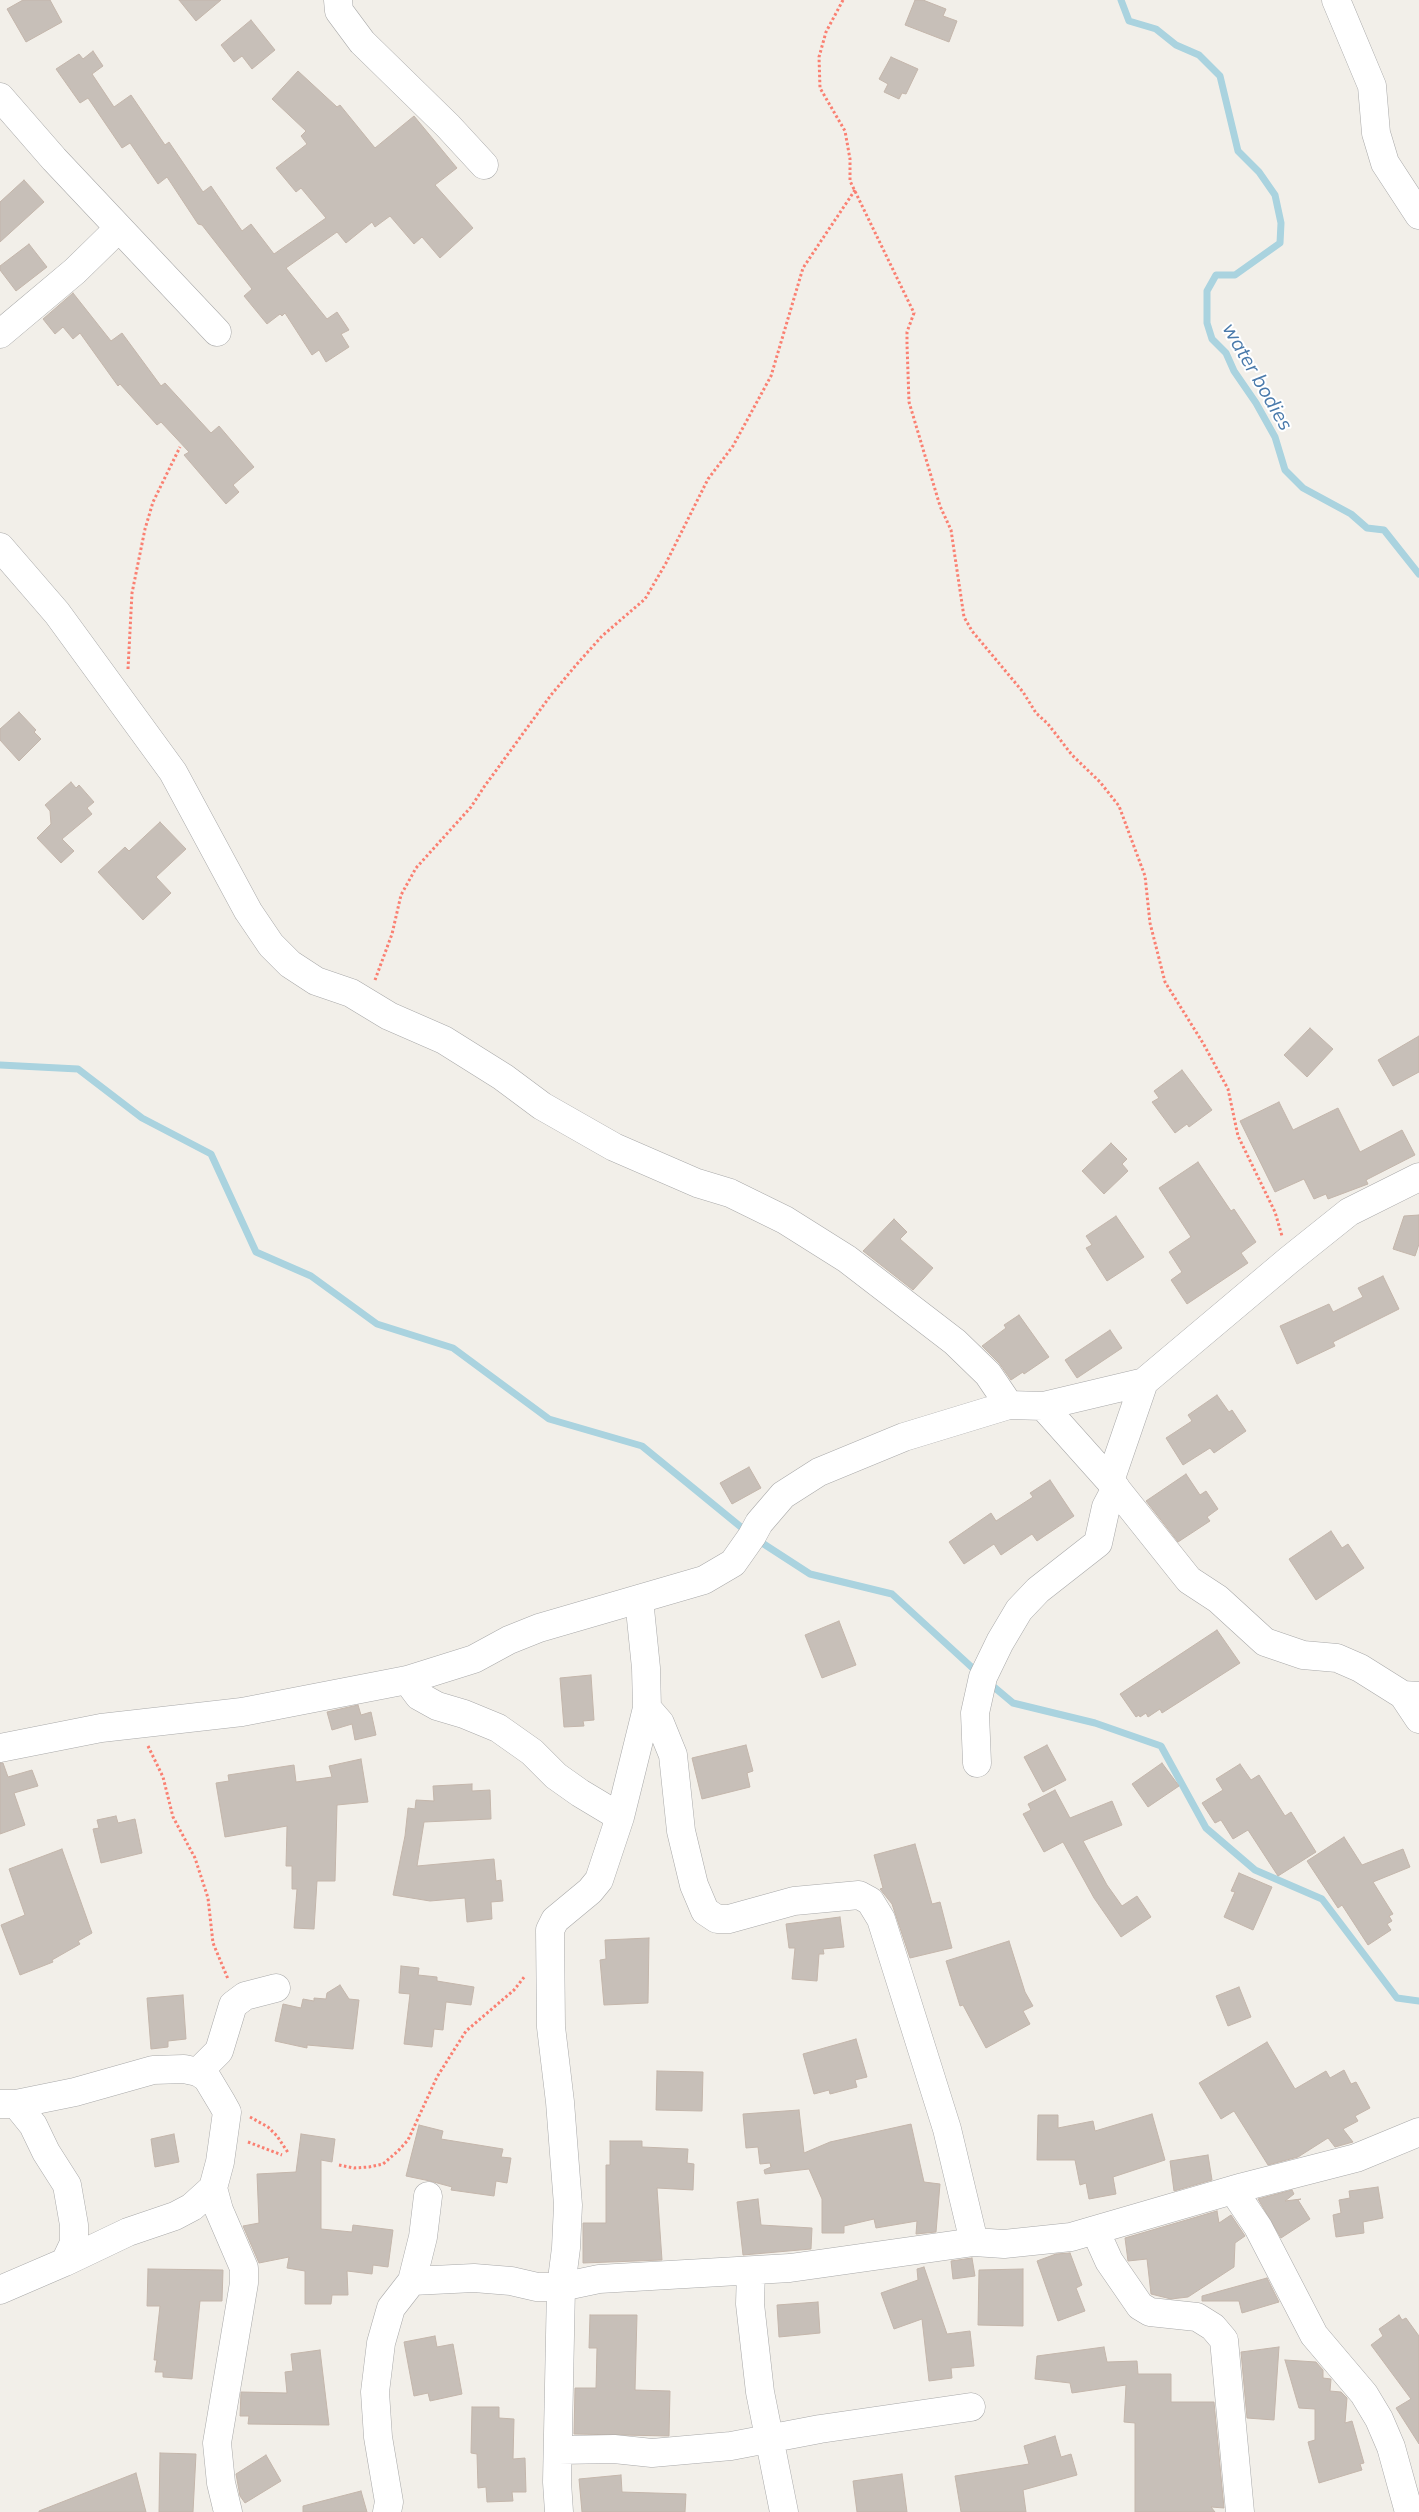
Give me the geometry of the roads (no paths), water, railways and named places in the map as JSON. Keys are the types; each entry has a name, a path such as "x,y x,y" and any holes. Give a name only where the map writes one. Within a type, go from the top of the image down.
{"street":[{"path":"338,0 339,11 362,42 448,126 484,165"},
{"path":"1336,0 1372,86 1376,132 1385,163 1419,215"},
{"path":"0,97 217,332"},
{"path":"0,334 82,265 119,228"},
{"path":"0,547 57,614 173,772 211,839 228,876 271,945 290,964 316,981 351,993 389,1016 444,1040 496,1073 542,1106 614,1147 697,1183 738,1197 785,1220 848,1259 956,1342 988,1374 1010,1405"},
{"path":"0,1748 101,1728 242,1712 407,1680 474,1659 509,1640 539,1628 704,1580 732,1563 759,1523 783,1495 819,1472 904,1437 1010,1405 1043,1406 1144,1382 1349,1212 1419,1177"},
{"path":"977,1763 975,1712 983,1677 1000,1642 1019,1610 1038,1590 1098,1543 1106,1506 1144,1382"},
{"path":"1043,1406 1113,1484 1188,1580 1218,1599 1265,1642 1303,1655 1337,1658 1411,1695 1419,1719"},
{"path":"559,2512 557,2482 561,2287 566,2248 568,2205 560,2102 551,2027 550,1930 555,1920 590,1891 599,1880 620,1816 647,1708 646,1668 639,1599"},
{"path":"407,1680 419,1696 436,1706 464,1714 498,1728 532,1752 556,1776 580,1793 620,1816"},
{"path":"647,1708 660,1723 674,1755 681,1831 694,1884 706,1911 716,1920 729,1919 794,1901 859,1894 870,1901 881,1919 947,2129 974,2242"},
{"path":"198,2072 219,2051 232,2005 245,1996 276,1988"},
{"path":"8,2104 75,2092 152,2070 184,2069 198,2072 207,2078 227,2112 220,2162 213,2188 219,2210 244,2268 241,2307 217,2443 221,2483 228,2512"},
{"path":"8,2104 33,2125 46,2152 67,2186 74,2224 74,2243 65,2262"},
{"path":"412,2281 474,2278 511,2281 537,2287 561,2287 599,2280 790,2268 974,2242 1013,2243 1071,2237 1233,2190 1356,2158 1419,2132"},
{"path":"0,2290 128,2232 175,2216 192,2207 213,2188"},
{"path":"1233,2190 1258,2227 1314,2336 1364,2394 1379,2419 1391,2447 1409,2512"},
{"path":"387,2512 389,2502 378,2438 375,2392 381,2343 391,2308 412,2281 423,2238 428,2196"},
{"path":"1095,2230 1108,2262 1140,2306 1150,2312 1197,2317 1213,2327 1224,2340 1240,2512"},
{"path":"751,2271 750,2304 754,2349 769,2440 784,2512"},
{"path":"559,2450 614,2449 652,2454 731,2446 925,2412 971,2407"}],"waterway":[{"name":"water bodies","path":"1121,0 1129,21 1156,29 1176,45 1199,55 1220,76 1238,151 1259,172 1275,195 1281,223 1280,243 1235,275 1216,275 1207,291 1207,323 1212,339 1226,353 1234,371 1256,403 1275,437 1285,470 1303,488 1351,514 1367,528 1384,530 1419,574"},
{"path":"0,1065 78,1069 142,1118 211,1154 256,1252 311,1276 377,1324 453,1348 549,1419 642,1446 747,1532"},
{"path":"756,1539 810,1574 892,1594 978,1673"},
{"path":"988,1682 1013,1703 1095,1723 1161,1746 1206,1828 1255,1870 1322,1899 1397,1998 1419,2001"}]}
